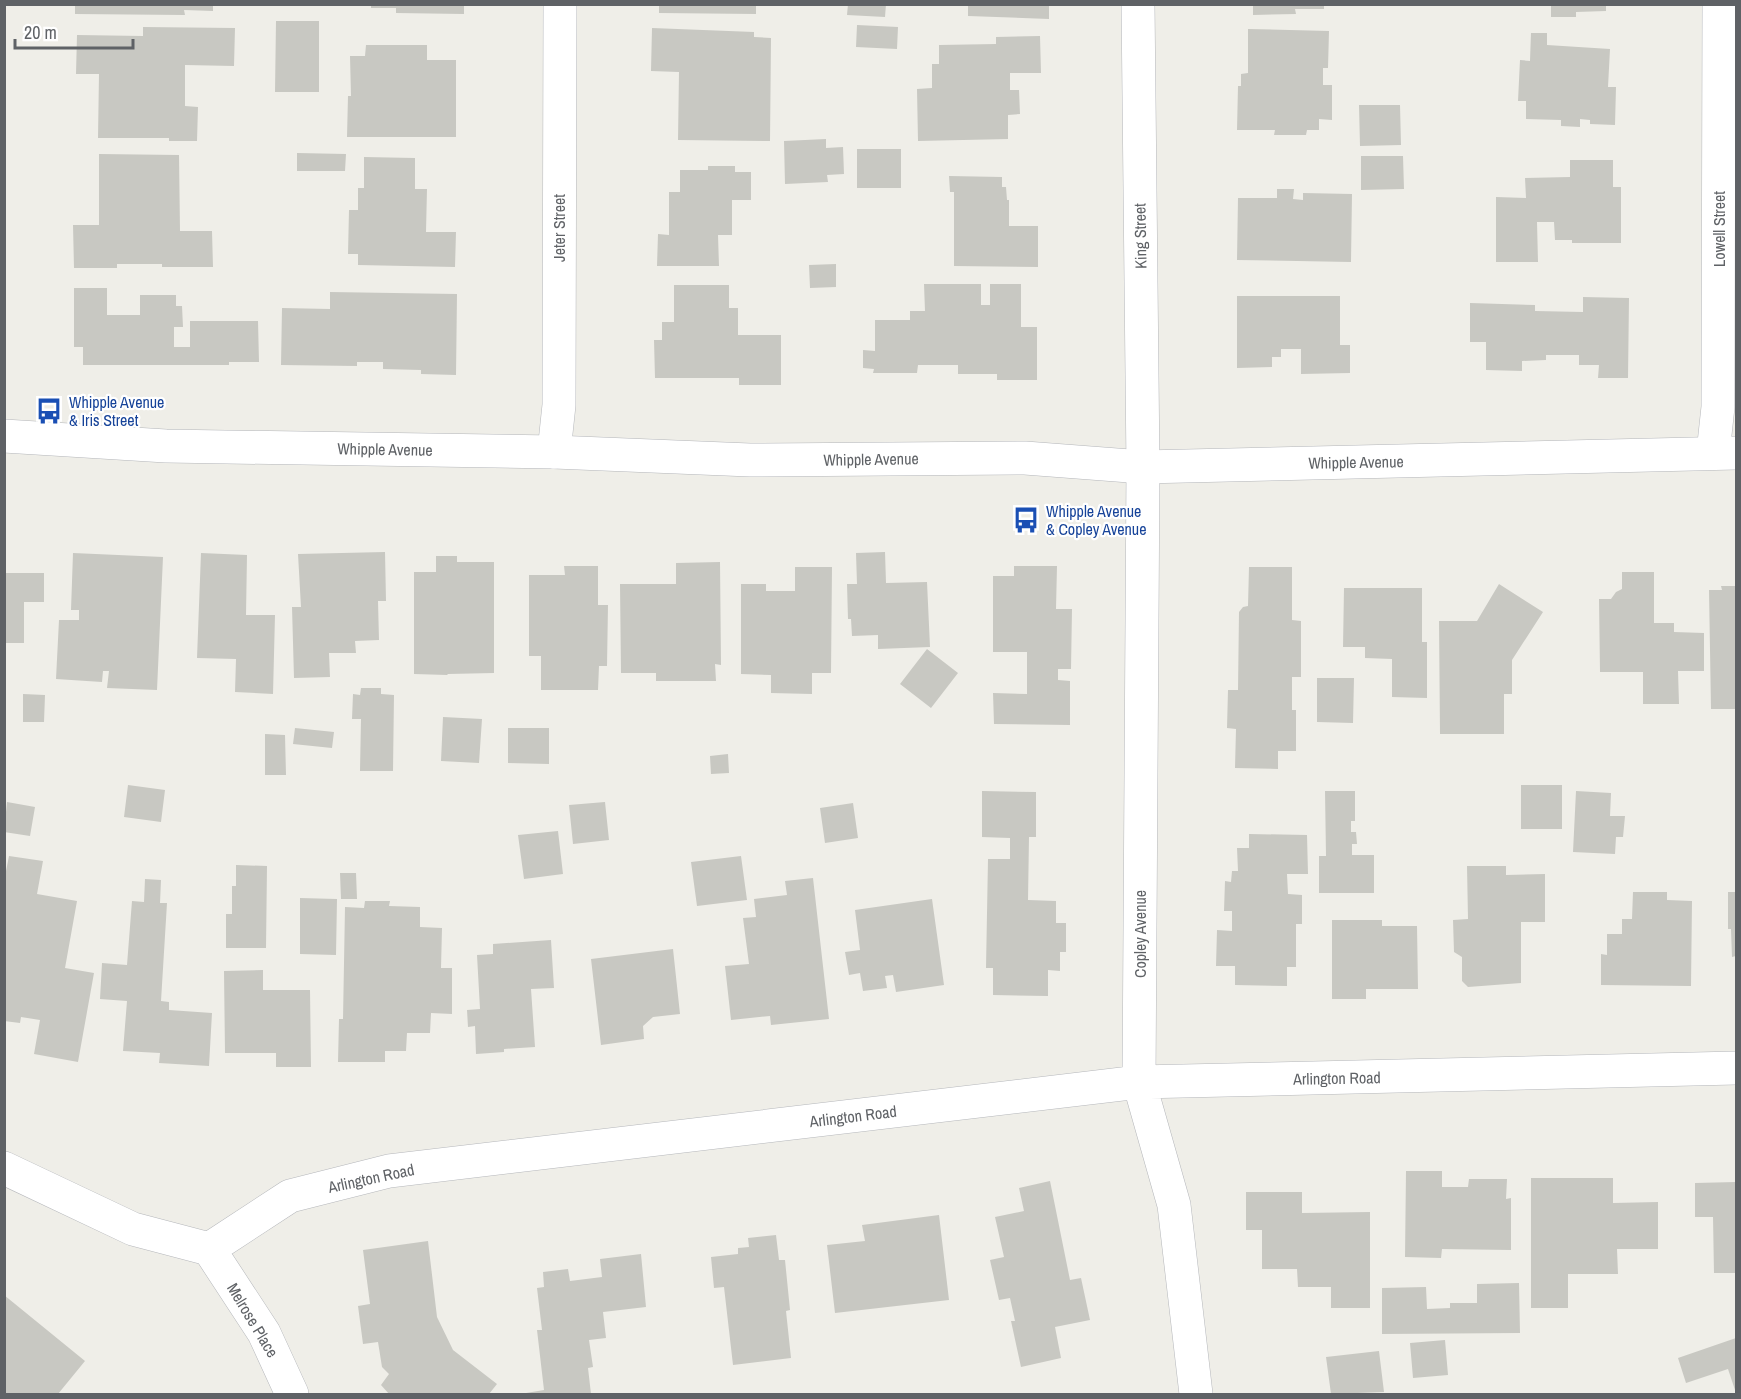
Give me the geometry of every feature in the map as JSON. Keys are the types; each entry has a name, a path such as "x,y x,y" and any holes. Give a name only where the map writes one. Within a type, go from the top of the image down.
{"street":[{"name":"Jeter Street","path":"554,452 559,405 560,4"},
{"name":"King Street","path":"1138,4 1143,467"},
{"name":"Lowell Street","path":"1719,4 1718,407 1725,453"},
{"name":"Whipple Avenue","path":"4,436 166,446 554,452 750,460 1025,458 1143,467 1725,453"},
{"name":"Copley Avenue","path":"1143,467 1139,1082 1174,1205 1196,1395"},
{"name":"Arlington Road","path":"209,1249 290,1196 389,1171 1139,1082 1737,1068"},
{"path":"4,1168 133,1229 209,1249"},
{"name":"Melrose Place","path":"209,1249 264,1333 292,1395"}],"building":[{"path":"75,4 213,4 213,11 184,10 185,15 75,14"},
{"path":"371,4 464,4 464,14 396,13 396,8 371,8"},
{"path":"659,4 756,4 756,14 659,13"},
{"path":"848,4 886,4 885,17 847,15"},
{"path":"968,4 1049,4 1049,19 968,16"},
{"path":"1253,4 1324,4 1324,9 1295,9 1296,14 1253,15"},
{"path":"1551,4 1606,4 1606,11 1576,12 1576,17 1551,17"},
{"path":"276,21 319,21 319,92 275,92"},
{"path":"857,25 898,27 897,49 856,47"},
{"path":"143,27 235,28 234,66 185,65 185,106 198,107 197,141 169,141 169,138 98,138 99,74 76,74 77,35 143,36"},
{"path":"652,28 754,32 754,37 771,38 770,141 678,140 679,72 651,71"},
{"path":"1248,29 1329,31 1328,68 1323,68 1323,85 1332,85 1332,120 1319,119 1319,130 1307,130 1306,135 1274,135 1275,130 1237,130 1238,86 1241,86 1241,74 1248,73"},
{"path":"1531,33 1547,33 1547,45 1610,49 1608,87 1616,87 1615,125 1590,124 1590,120 1580,119 1580,127 1561,126 1561,120 1526,119 1526,101 1518,101 1520,60 1530,61"},
{"path":"1040,36 1041,73 1010,73 1010,90 1019,90 1020,114 1008,115 1008,139 918,141 917,89 932,88 932,64 939,64 939,45 996,44 996,37"},
{"path":"366,45 427,45 427,60 456,60 456,137 347,137 348,96 351,96 350,56 365,56"},
{"path":"1359,105 1400,105 1401,145 1360,146"},
{"path":"826,139 826,148 843,147 844,174 827,175 828,182 785,184 784,141"},
{"path":"857,149 901,149 901,188 857,188"},
{"path":"297,153 346,154 345,171 297,171"},
{"path":"99,154 179,155 180,231 212,231 213,267 117,264 117,268 74,268 73,225 99,225"},
{"path":"1361,156 1403,156 1404,189 1361,190"},
{"path":"364,157 415,158 415,189 427,189 426,232 456,232 455,267 358,265 358,254 348,254 349,210 358,210 358,188 364,188"},
{"path":"1570,160 1613,160 1613,187 1621,187 1621,243 1572,243 1572,240 1555,240 1554,222 1537,222 1538,262 1496,262 1496,197 1526,198 1525,178 1570,177"},
{"path":"708,166 735,166 735,172 751,172 751,200 732,200 732,235 718,235 719,266 657,266 658,234 669,235 669,192 680,192 680,170 708,170"},
{"path":"949,176 1002,177 1002,187 1006,187 1007,200 1009,200 1009,226 1038,226 1038,267 954,266 954,192 950,192"},
{"path":"1277,189 1294,189 1293,199 1303,200 1303,193 1352,194 1351,262 1237,260 1238,198 1277,198"},
{"path":"836,264 836,287 810,288 809,265"},
{"path":"924,284 981,284 981,305 990,305 990,284 1021,284 1021,327 1037,327 1037,380 997,380 997,374 958,374 958,365 918,365 917,373 873,373 874,369 863,368 863,350 875,351 875,320 910,320 910,311 925,311"},
{"path":"674,285 729,285 729,308 738,308 738,335 781,335 781,385 739,385 739,378 655,378 654,340 662,340 662,322 674,322"},
{"path":"74,288 107,288 107,315 140,315 140,295 176,295 176,306 182,306 183,327 174,327 174,347 190,347 190,321 258,321 259,362 229,362 229,365 83,365 83,347 74,347"},
{"path":"330,292 457,294 456,375 421,374 421,370 383,369 383,362 357,362 357,366 281,365 282,308 330,309"},
{"path":"1237,296 1340,296 1340,345 1350,345 1350,373 1301,374 1301,349 1281,349 1281,357 1272,357 1272,367 1237,368"},
{"path":"1583,297 1629,298 1628,378 1598,378 1599,365 1579,365 1579,355 1546,355 1546,360 1522,361 1522,371 1486,370 1486,342 1470,342 1470,303 1535,305 1535,311 1583,312"},
{"path":"385,552 386,601 378,601 379,640 355,641 356,653 329,653 330,677 294,678 292,607 301,607 298,554"},
{"path":"885,552 886,583 927,582 930,647 878,649 878,635 852,636 851,619 848,619 847,584 857,584 856,553"},
{"path":"73,553 163,557 157,690 107,688 109,671 103,671 102,682 56,679 59,620 79,620 79,610 71,610"},
{"path":"201,553 247,555 246,615 275,615 273,694 235,692 236,659 197,658"},
{"path":"436,556 457,556 457,562 494,562 494,673 414,674 414,572 436,572"},
{"path":"720,562 721,665 715,664 716,681 656,681 656,673 621,673 620,584 676,584 676,563"},
{"path":"564,566 598,566 598,605 608,605 607,666 599,666 598,690 541,690 541,656 529,656 529,575 565,575"},
{"path":"1014,566 1057,566 1056,609 1072,609 1071,669 1058,669 1058,680 1070,681 1070,725 994,724 993,693 1027,694 1027,652 993,652 993,576 1014,576"},
{"path":"795,567 832,567 831,673 812,673 812,694 771,693 771,675 741,674 741,584 766,584 766,591 795,591"},
{"path":"1249,567 1292,567 1292,620 1301,621 1301,677 1292,677 1292,710 1296,710 1296,751 1278,751 1278,769 1235,768 1236,729 1227,728 1228,690 1238,690 1239,612 1243,607 1248,606"},
{"path":"1622,572 1654,572 1654,623 1674,623 1674,632 1704,633 1704,671 1678,671 1679,704 1643,704 1643,672 1600,672 1599,599 1611,599 1616,592 1622,589"},
{"path":"4,573 44,573 44,602 24,602 24,643 4,643"},
{"path":"1499,584 1543,612 1512,660 1512,694 1504,694 1504,734 1440,734 1439,621 1477,621"},
{"path":"1721,586 1736,586 1736,709 1711,709 1709,590 1722,590"},
{"path":"1344,588 1422,588 1422,642 1427,642 1427,698 1392,697 1392,659 1365,658 1365,647 1343,647"},
{"path":"927,649 958,673 931,708 900,684"},
{"path":"1317,678 1354,678 1353,723 1317,722"},
{"path":"361,688 381,688 381,694 394,695 393,771 360,771 361,719 352,719 353,694 360,695"},
{"path":"23,694 45,695 44,722 23,722"},
{"path":"443,717 482,719 479,763 441,761"},
{"path":"295,728 334,732 332,748 293,744"},
{"path":"508,728 549,728 549,764 508,763"},
{"path":"265,734 285,735 286,775 265,775"},
{"path":"728,754 729,773 711,774 710,756"},
{"path":"128,785 165,790 161,822 124,817"},
{"path":"1521,785 1562,785 1562,829 1521,829"},
{"path":"982,791 1036,792 1036,837 1029,837 1028,900 1056,901 1056,923 1066,923 1066,952 1060,952 1060,971 1048,970 1048,996 993,995 993,968 986,968 988,859 1010,859 1010,838 982,837"},
{"path":"1325,791 1355,791 1355,821 1351,821 1351,832 1356,832 1357,844 1352,844 1352,855 1374,855 1374,893 1319,893 1319,856 1326,856"},
{"path":"1576,791 1611,793 1610,816 1625,816 1623,837 1616,837 1615,854 1573,852"},
{"path":"7,802 35,807 30,836 4,832"},
{"path":"605,802 609,840 573,844 569,805"},
{"path":"853,803 858,838 825,843 820,808"},
{"path":"558,831 563,874 524,879 518,835"},
{"path":"1249,834 1307,835 1308,874 1287,874 1288,894 1302,895 1302,924 1296,924 1296,967 1287,967 1287,986 1235,985 1235,966 1216,966 1217,930 1232,931 1232,911 1224,911 1225,881 1231,882 1232,871 1238,871 1237,848 1249,848"},
{"path":"9,856 43,861 37,894 77,901 65,968 94,973 78,1062 34,1054 40,1020 21,1017 20,1023 4,1021 4,881"},
{"path":"741,856 747,900 697,906 691,862"},
{"path":"236,865 267,866 266,948 226,948 226,914 232,914 232,886 236,886"},
{"path":"1467,866 1506,866 1506,875 1545,874 1545,922 1521,922 1521,983 1468,987 1462,981 1462,957 1454,952 1453,920 1468,919"},
{"path":"340,873 356,873 357,899 341,899"},
{"path":"813,878 829,1019 771,1025 770,1016 731,1020 725,966 749,964 743,918 756,917 754,899 787,895 785,881"},
{"path":"145,879 161,880 160,903 167,903 161,1001 169,1002 169,1010 212,1013 209,1066 159,1063 160,1053 123,1051 127,1001 100,999 102,963 127,965 132,901 144,902"},
{"path":"1633,892 1667,892 1667,900 1692,901 1691,986 1601,985 1601,954 1607,955 1607,934 1622,934 1622,919 1632,919"},
{"path":"1728,892 1736,892 1736,956 1732,957 1731,929 1728,929"},
{"path":"300,898 337,899 336,955 300,954"},
{"path":"932,899 944,985 896,992 893,975 885,976 887,988 863,991 860,973 849,975 845,952 860,950 855,910"},
{"path":"365,901 390,901 389,906 420,907 420,927 442,928 441,968 452,968 452,1014 431,1013 430,1033 407,1033 406,1051 385,1051 385,1062 338,1062 339,1019 343,1019 345,907 364,908"},
{"path":"1332,920 1382,920 1382,926 1417,926 1418,989 1366,989 1366,999 1332,999"},
{"path":"551,940 554,988 531,989 535,1047 476,1054 475,1026 468,1027 467,1010 480,1009 477,955 493,954 493,944"},
{"path":"673,949 680,1014 653,1017 643,1026 644,1039 601,1045 591,959"},
{"path":"263,970 263,990 310,990 311,1067 276,1067 276,1053 225,1053 224,971"},
{"path":"1406,1171 1442,1171 1442,1187 1468,1187 1469,1179 1507,1179 1506,1199 1511,1198 1511,1250 1442,1249 1441,1258 1405,1257"},
{"path":"1531,1178 1613,1178 1613,1203 1658,1202 1658,1249 1617,1249 1618,1274 1568,1274 1568,1308 1531,1308"},
{"path":"1050,1181 1070,1280 1081,1278 1090,1320 1055,1327 1061,1358 1021,1367 1011,1321 1015,1321 1010,1298 999,1300 990,1260 1004,1257 995,1217 1024,1211 1019,1188"},
{"path":"1736,1182 1736,1273 1714,1273 1713,1217 1695,1217 1695,1183"},
{"path":"1246,1192 1302,1192 1302,1213 1370,1212 1370,1308 1331,1308 1331,1287 1298,1287 1297,1269 1262,1269 1262,1230 1246,1230"},
{"path":"939,1215 949,1300 835,1313 827,1245 865,1241 862,1225"},
{"path":"776,1235 779,1260 785,1260 790,1310 786,1311 791,1358 733,1365 724,1287 714,1288 711,1257 738,1254 738,1248 749,1247 748,1238"},
{"path":"428,1241 437,1317 453,1350 497,1384 489,1394 389,1394 381,1385 389,1374 382,1367 378,1342 363,1344 358,1306 370,1304 363,1250"},
{"path":"641,1254 646,1307 603,1312 606,1338 589,1340 593,1367 588,1368 591,1394 520,1394 544,1390 537,1330 542,1330 537,1288 544,1287 543,1272 568,1269 570,1281 602,1277 600,1259"},
{"path":"1519,1283 1520,1333 1382,1334 1382,1288 1426,1287 1427,1309 1450,1308 1450,1303 1477,1303 1477,1284"},
{"path":"4,1295 85,1361 58,1394 4,1394"},
{"path":"1736,1338 1736,1393 1728,1369 1686,1383 1678,1358"},
{"path":"1445,1340 1448,1375 1413,1378 1410,1343"},
{"path":"1379,1351 1384,1392 1331,1394 1326,1357"}],"place":[{"name":"Whipple Avenue & Iris Street","path":"49,411"},
{"name":"Whipple Avenue & Copley Avenue","path":"1026,520"}]}
